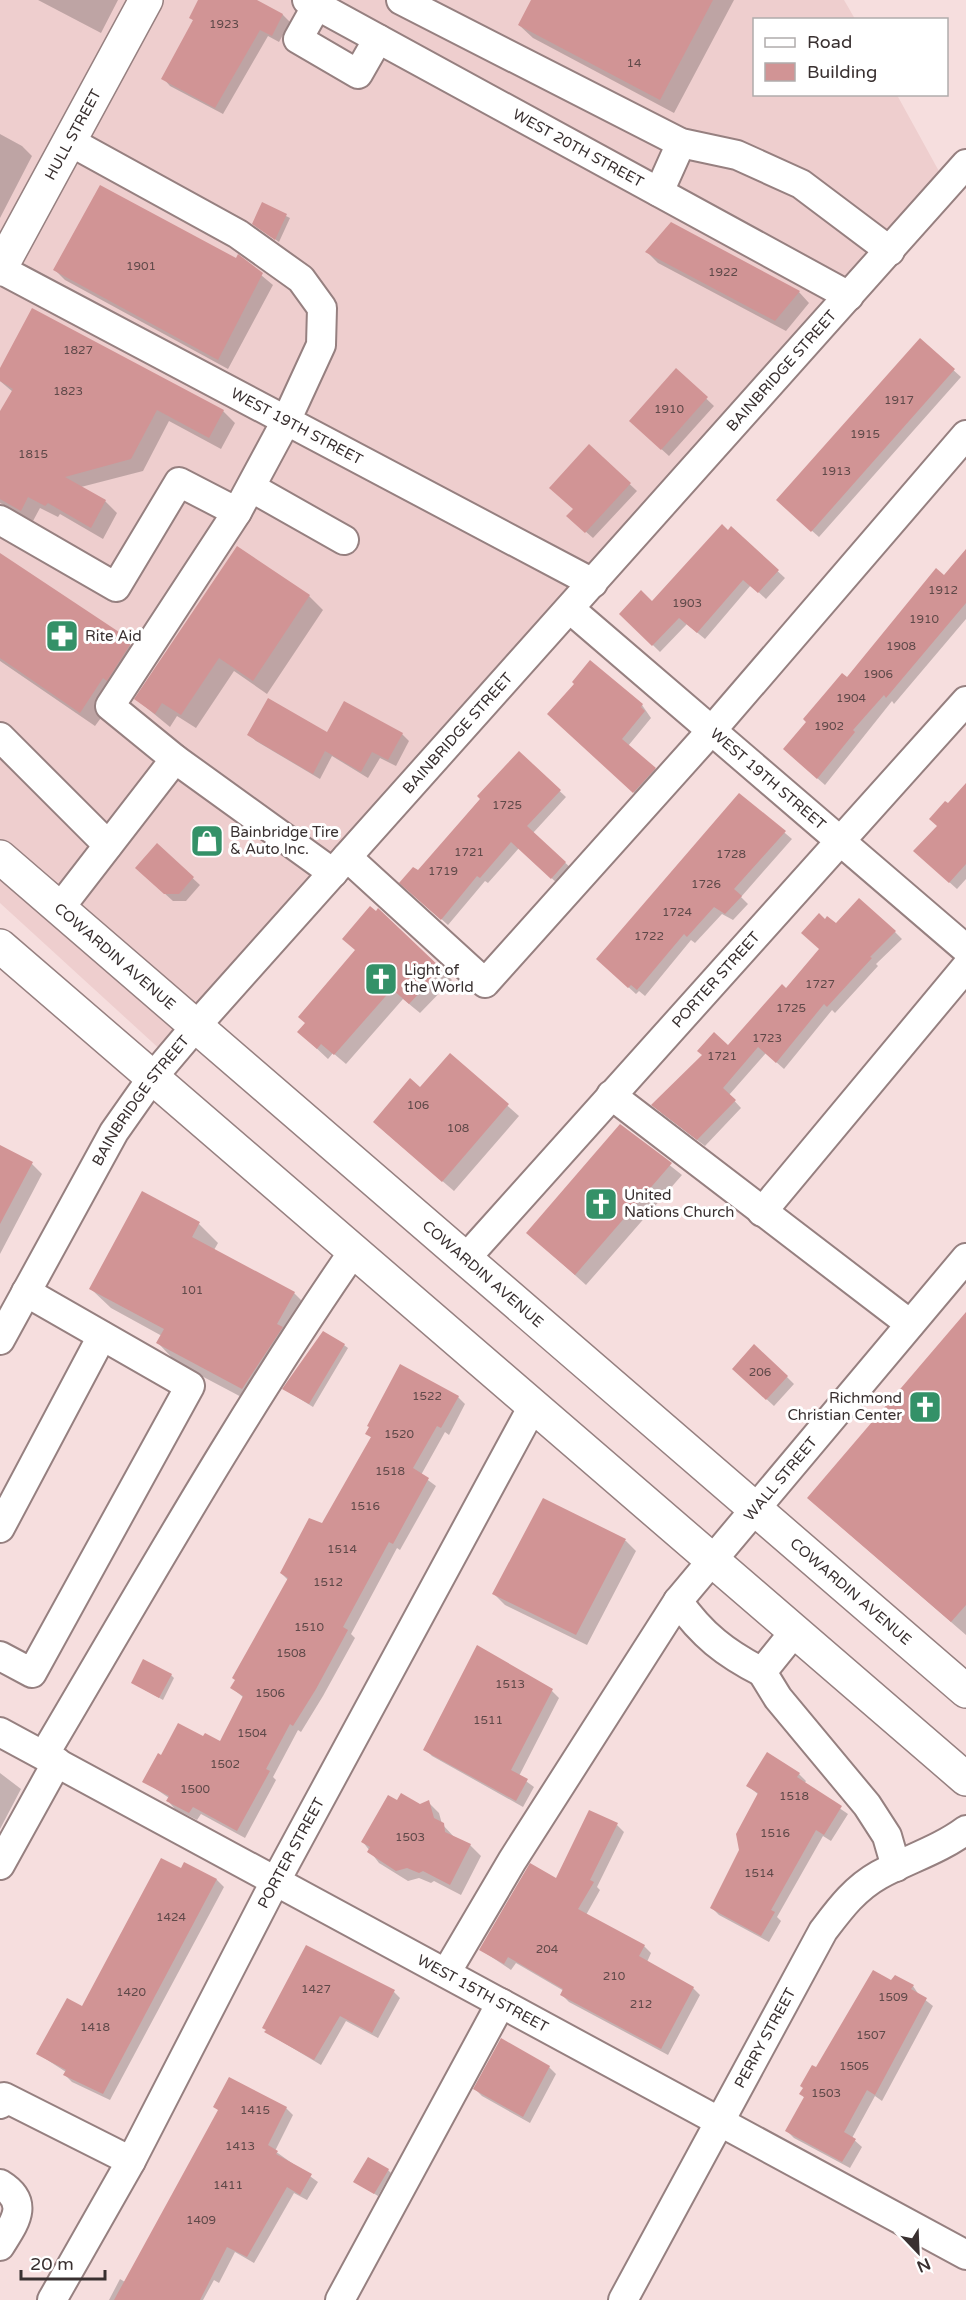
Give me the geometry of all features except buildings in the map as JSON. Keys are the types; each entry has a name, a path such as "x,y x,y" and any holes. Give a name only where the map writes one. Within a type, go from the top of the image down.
{"main road":[{"name":"HULL STREET","path":"0,269 146,0"},
{"name":"COWARDIN AVENUE","path":"0,857 966,1691"},
{"path":"0,946 966,1779"}],"street":[{"path":"401,0 681,143 738,155 801,184 890,250"},
{"path":"312,3 298,39 358,74 378,39"},
{"name":"WEST 20TH STREET","path":"312,3 849,296"},
{"path":"69,141 238,234 301,279 322,308 321,345 252,488 110,706 175,759 340,865 485,983 712,730 966,435"},
{"path":"659,192 681,143"},
{"name":"BAINBRIDGE STREET","path":"0,1340 114,1132 152,1078 966,164"},
{"name":"WEST 19TH STREET","path":"0,269 593,583"},
{"path":"0,520 116,587 179,482 237,513"},
{"path":"252,488 344,540"},
{"name":"WEST 19TH STREET","path":"570,609 966,949"},
{"name":"PORTER STREET","path":"466,1258 839,840 966,702"},
{"path":"0,737 108,845"},
{"path":"59,909 175,759"},
{"path":"762,1212 966,967"},
{"path":"611,1095 910,1324"},
{"path":"0,1866 50,1759 236,1432 312,1310 353,1252"},
{"name":"WALL STREET","path":"446,1973 512,1861 678,1601 966,1258"},
{"path":"0,1656 32,1673 190,1386 26,1292"},
{"path":"0,1528 102,1336"},
{"name":"PORTER STREET","path":"52,2300 131,2161 277,1881 533,1406"},
{"path":"678,1601 698,1628 733,1657 762,1672 778,1698 867,1805 887,1836 896,1867"},
{"path":"762,1672 795,1631"},
{"name":"WEST 15TH STREET","path":"0,1732 966,2255"},
{"name":"PERRY STREET","path":"623,2300 823,1931 843,1904 860,1888 896,1867 944,1845 966,1830"},
{"path":"340,2300 501,2003"},
{"path":"1,2099 131,2161"},
{"path":"0,2184 15,2198 18,2209 16,2220 0,2246"}],"shaded area":[{"path":"0,0 844,0 854,18 753,18 753,96 898,96 946,184 164,1053 0,903"}],"place":[{"name":"Rite Aid","path":"62,636"},
{"name":"Bainbridge Tire & Auto Inc.","path":"207,841"},
{"name":"Light of the World","path":"381,979"},
{"name":"United Nations Church","path":"601,1204"},
{"name":"Richmond Christian Center","path":"925,1407"}]}
